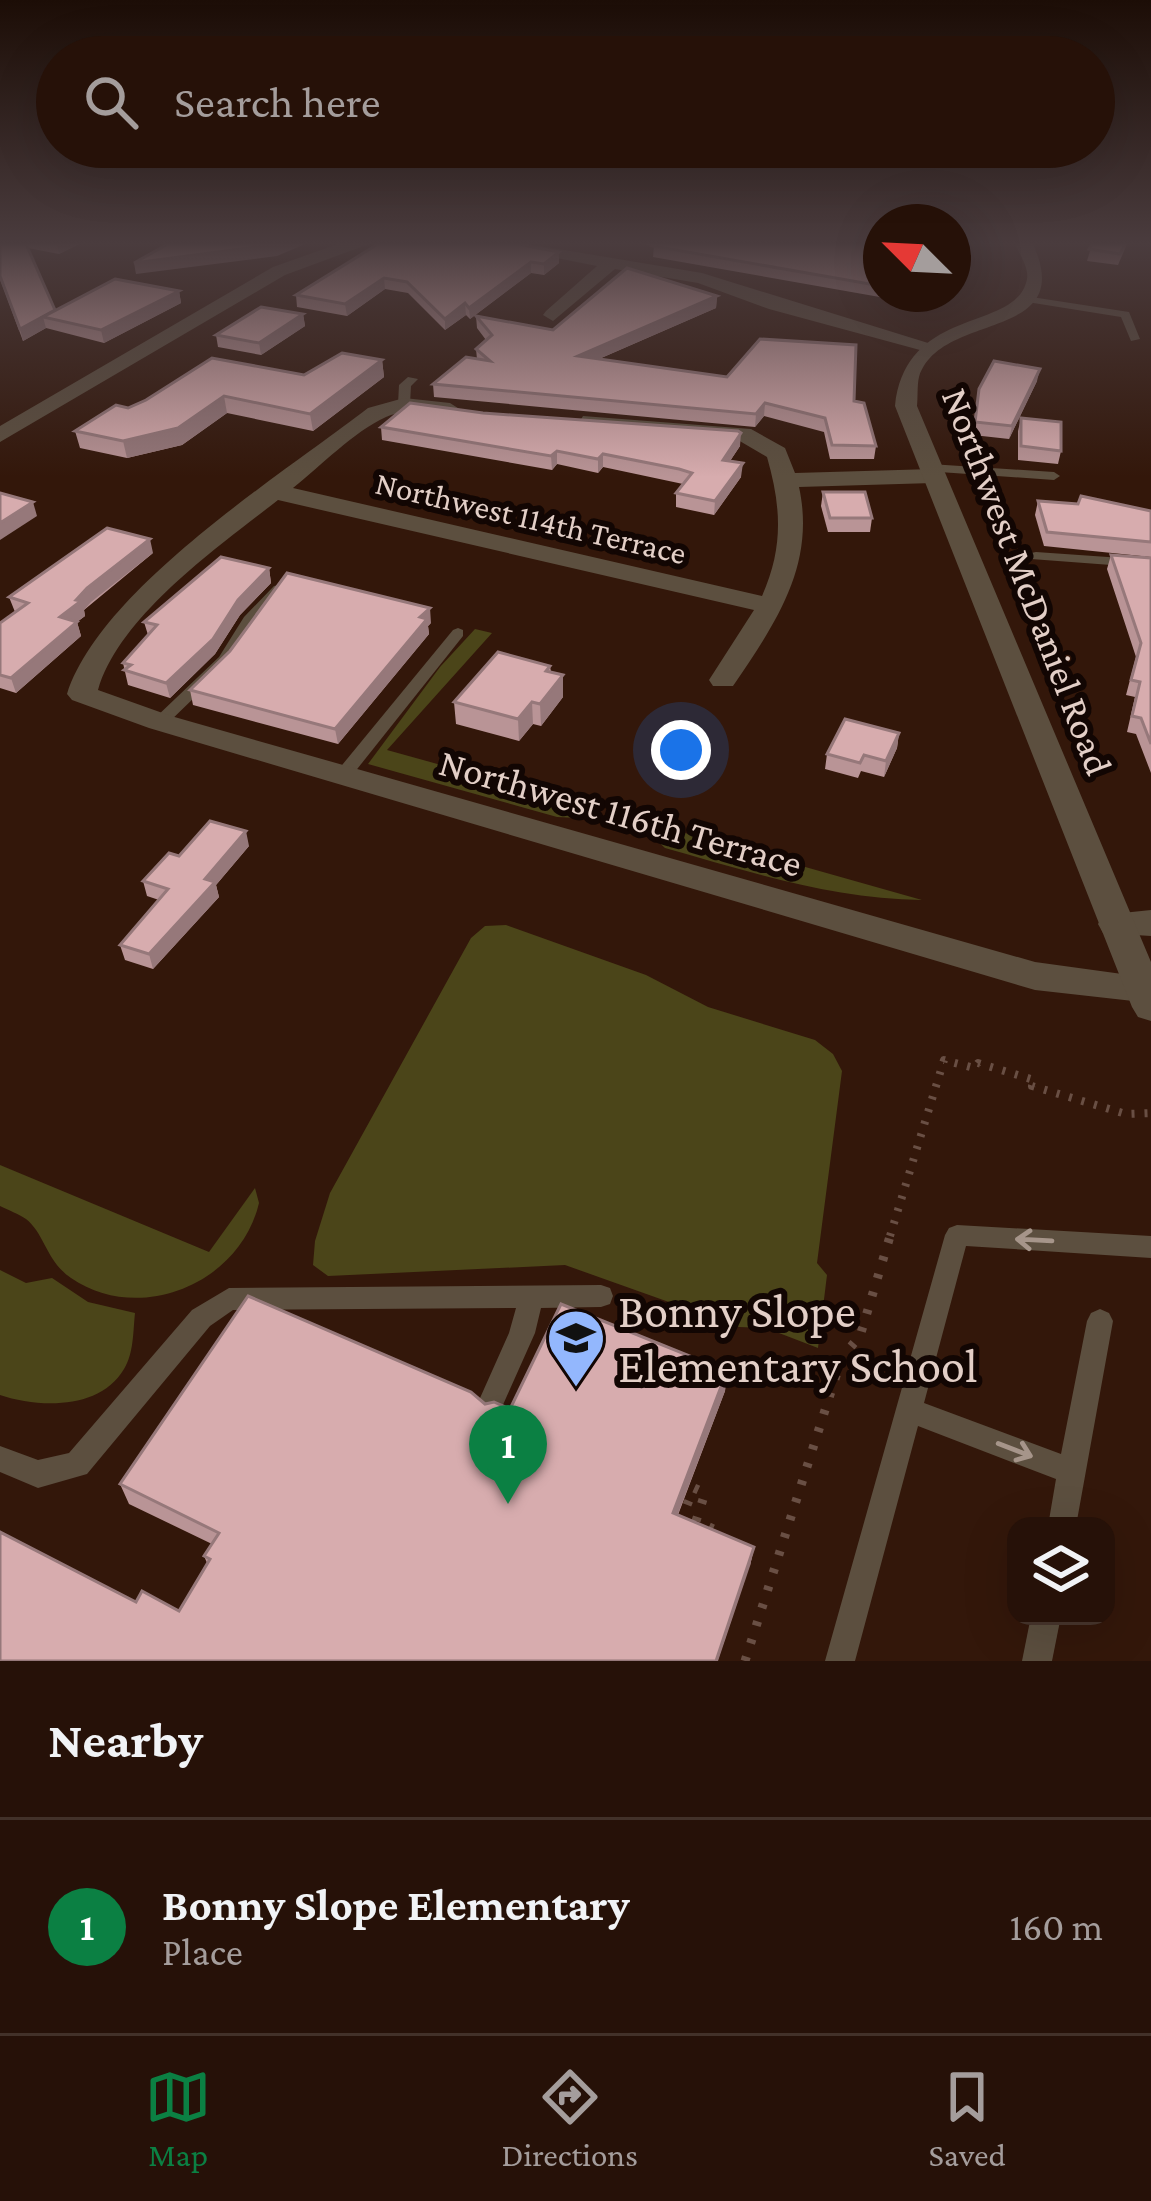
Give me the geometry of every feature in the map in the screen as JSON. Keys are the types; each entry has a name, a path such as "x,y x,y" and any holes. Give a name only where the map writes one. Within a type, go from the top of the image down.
{"street":[{"path":"0,435 193,322"},
{"path":"837,322 931,347"},
{"name":"Northwest McDaniel Road","path":"981,322 931,347 908,372 905,394 931,472 1134,924 1148,999"},
{"path":"277,492 376,413 407,405 473,414"},
{"path":"0,407 35,415"},
{"path":"578,421 707,430 767,444 779,457 794,555 788,576 723,680"},
{"path":"783,480 931,472"},
{"name":"Northwest 114th Terrace","path":"277,492 770,606"},
{"name":"Northwest 116th Terrace","path":"277,492 139,604 94,664 81,691 100,704 160,722 1035,976 1148,999"}],"lane":[{"path":"1129,322 1136,339"},
{"path":"407,405 405,385 412,379"},
{"path":"931,472 1054,476"},
{"path":"1036,556 1151,564"},
{"path":"160,722 225,660 249,620 279,589"},
{"path":"344,774 458,633"},
{"path":"839,1661 957,1235 1151,1247"},
{"path":"489,1406 522,1333 531,1296"},
{"path":"0,1459 38,1474 77,1464 201,1318 229,1299 601,1296"},
{"path":"1063,1517 1100,1321"},
{"path":"908,1409 1071,1471"},
{"path":"1037,1661 1044,1625"}],"path":[{"path":"745,1661 842,1357 860,1336 944,1060 974,1068 978,1063 1034,1079 1032,1086 1126,1114 1151,1113"},
{"path":"676,1534 694,1488 706,1492 696,1521 718,1531"}],"shaded area":[{"path":"475,629 492,633 387,750 596,808 578,818 557,817 368,764 440,667"},
{"path":"653,824 922,900 824,889 728,866 665,848 652,836"},
{"path":"506,925 646,975 708,1007 815,1040 833,1054 842,1071 817,1263 827,1275 818,1348 766,1328 739,1327 565,1265 328,1276 313,1265 330,1193 471,938 485,926"},
{"path":"0,1165 209,1252 255,1188 259,1203 231,1256 209,1275 155,1296 126,1298 98,1292 71,1278 56,1264 32,1225 0,1206"},
{"path":"0,1270 26,1283 52,1278 88,1302 135,1313 130,1356 113,1382 85,1399 68,1402 32,1402 0,1395"}],"building":[{"path":"63,322 118,322 101,330"},
{"path":"238,322 292,322 259,343 216,335"},
{"path":"481,322 553,330 563,322 658,322 578,356 727,377 760,339 856,345 854,401 864,403 876,446 832,445 825,418 765,403 756,414 433,384 466,357 490,361 476,349 492,335"},
{"path":"342,353 382,360 310,414 224,396 178,428 123,441 75,431 116,405 128,408 146,400 212,358 304,375"},
{"path":"994,361 1040,369 1012,426 975,422 979,389"},
{"path":"410,403 483,413 738,431 723,460 743,463 715,501 676,493 692,473 679,469 603,454 598,459 557,451 551,456 381,427"},
{"path":"1021,418 1061,422 1061,451 1021,446"},
{"path":"823,492 865,492 872,518 830,518"},
{"path":"0,493 33,502 0,523"},
{"path":"1081,496 1151,511 1151,542 1047,532 1038,501 1078,504"},
{"path":"107,528 150,539 87,588 76,600 81,601 60,617 77,622 11,678 0,675 0,623 28,603 9,597"},
{"path":"1111,555 1151,558 1151,744 1141,718 1132,716 1140,682 1131,680 1141,643"},
{"path":"221,557 269,568 238,600 213,639 166,683 124,670 131,665 123,663 157,625 144,622"},
{"path":"287,573 430,608 420,617 427,619 335,729 190,690 230,651"},
{"path":"498,652 550,666 546,671 563,675 540,704 532,702 518,719 454,702"},
{"path":"845,719 899,733 886,761 864,755 860,763 827,754"},
{"path":"210,821 246,831 205,879 215,882 149,954 120,945 168,889 143,881 169,853 179,856"},
{"path":"248,1296 471,1392 485,1404 494,1402 510,1409 561,1304 727,1371 673,1513 754,1547 716,1661 0,1661 0,1532 136,1602 142,1591 179,1611 210,1559 204,1556 219,1533 120,1484"}],"place":[{"name":"Bonny Slope Elementary School","path":"576,1389"},
{"name":"Bonny Slope Elementary","path":"508,1504"}]}
